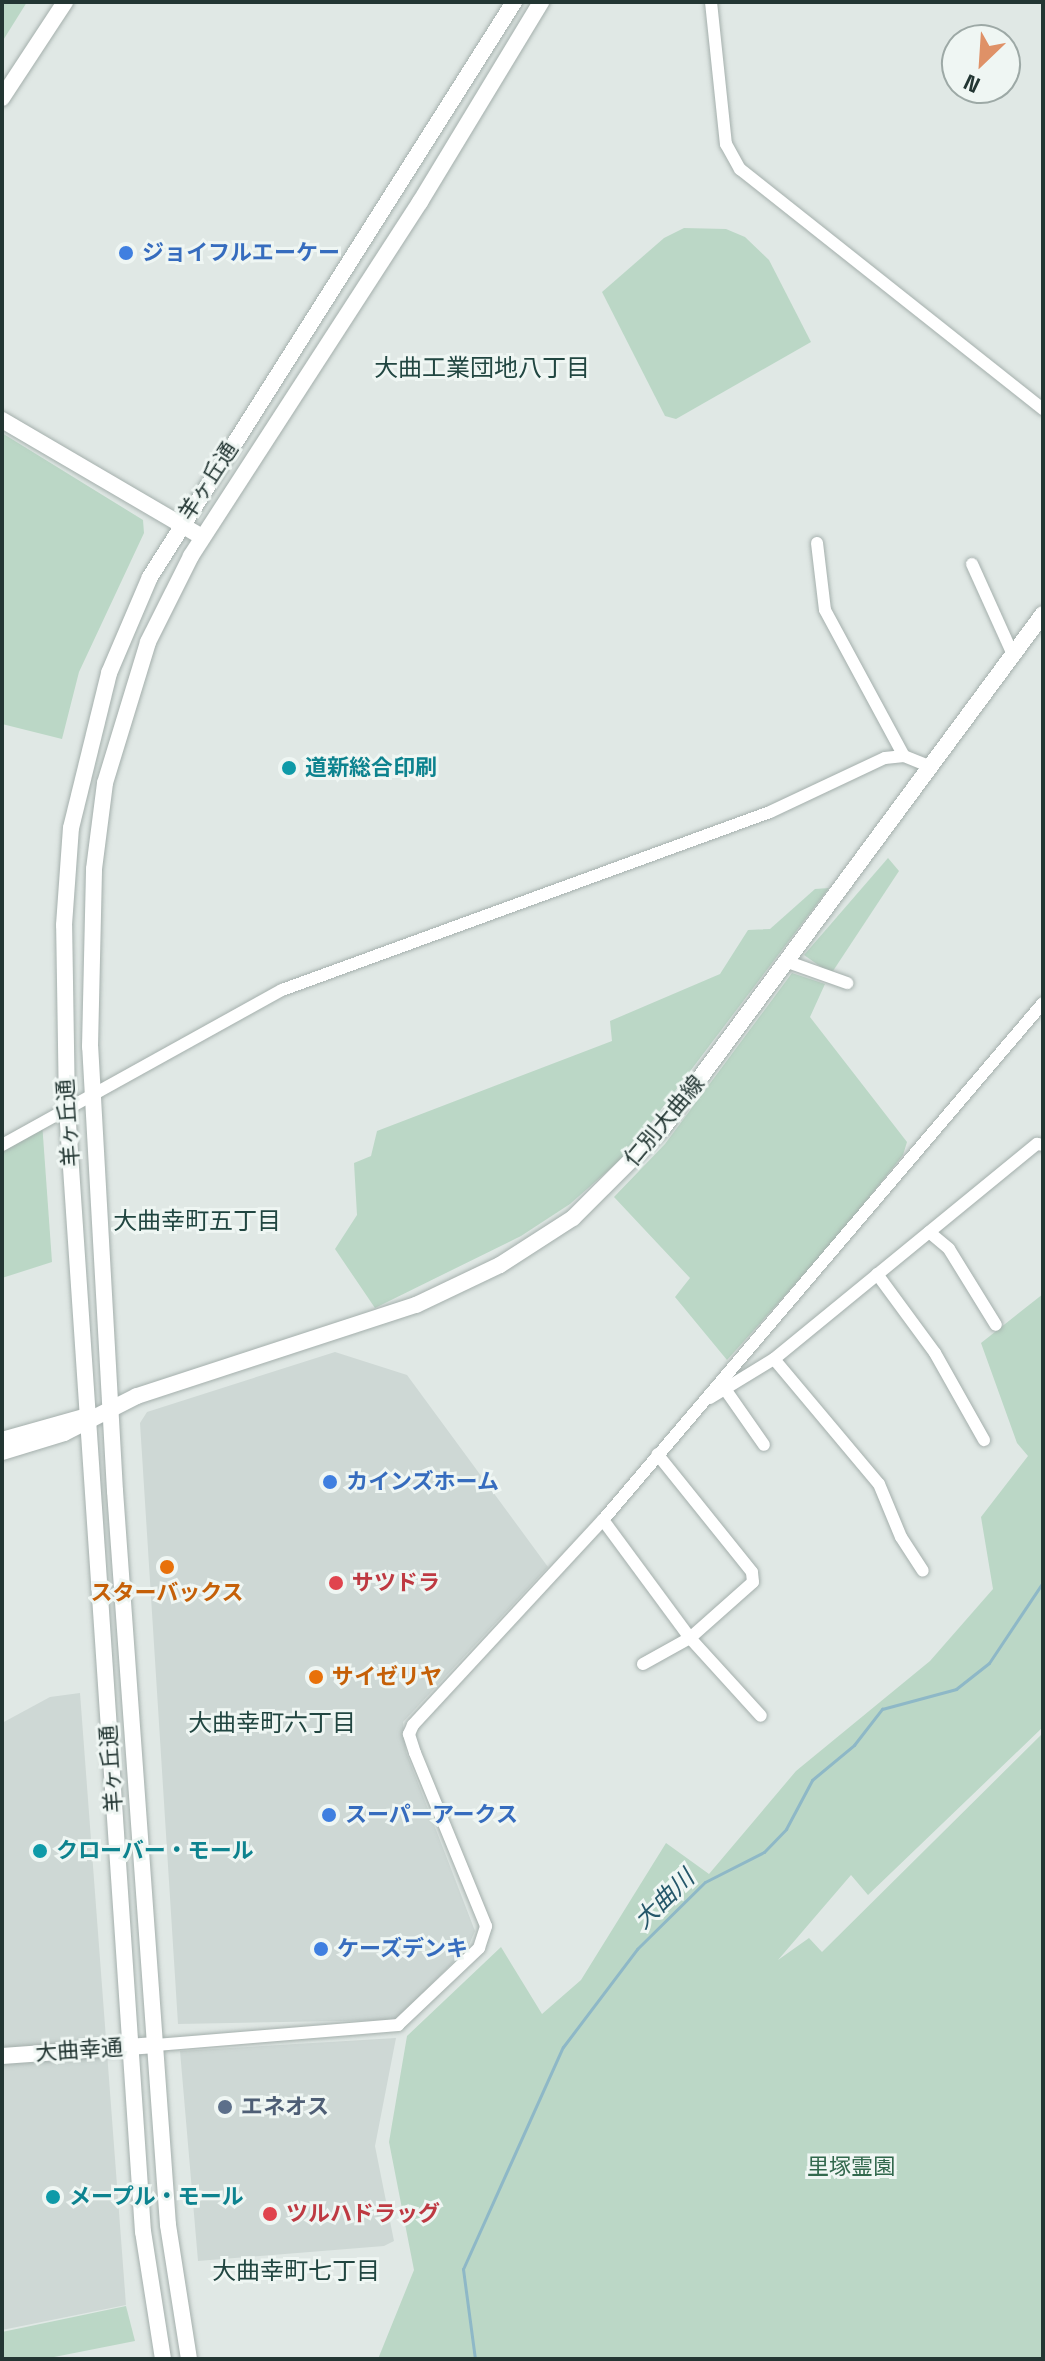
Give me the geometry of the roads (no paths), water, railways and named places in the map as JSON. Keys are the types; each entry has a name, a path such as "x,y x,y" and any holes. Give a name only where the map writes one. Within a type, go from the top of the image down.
{"main road":[{"path":"2,98 65,2"},
{"name":"羊ヶ丘通","path":"163,2359 143,2232 67,1109 64,925 71,828 109,673 150,577 180,524 399,187 514,2"},
{"name":"羊ヶ丘通","path":"189,2359 168,2225 93,1096 91,925 105,783 148,642 202,537 420,202 541,2"},
{"path":"2,420 202,537"},
{"name":"仁別大曲線","path":"89,1416 416,1305 500,1265 573,1218 663,1128 1043,614"},
{"path":"2,1440 89,1416"},
{"path":"2,1452 64,1433 89,1416"},
{"name":"大曲幸通","path":"2,2056 156,2045"}],"street":[{"path":"711,2 726,144 740,169 1043,409"},
{"path":"817,543 825,610 904,756"},
{"path":"972,564 1013,655"},
{"path":"2,1145 282,990 770,812 885,758 904,756 931,767"},
{"path":"788,962 847,983"},
{"path":"156,2045 398,2025 479,1948 486,1926 409,1734 603,1520 1043,1003"},
{"path":"700,1403 774,1359 1037,1144 1043,1145"},
{"path":"929,1232 958,1265 996,1325"},
{"path":"947,1274 958,1265"},
{"path":"877,1274 935,1353 984,1440"},
{"path":"774,1359 879,1484 901,1537 923,1571"},
{"path":"725,1389 764,1445"},
{"path":"643,1664 690,1638 745,1594 753,1582 752,1572 657,1454"},
{"path":"603,1520 690,1638 761,1716"}],"waterway":[{"name":"大曲川","path":"475,2359 463,2269 563,2047 637,1949 705,1882 764,1852 786,1829 812,1780 854,1745 882,1709 956,1689 989,1663 1043,1582"}],"place":[{"name":"ジョイフルエーケー","path":"126,253"},
{"name":"道新総合印刷","path":"289,768"},
{"name":"カインズホーム","path":"330,1482"},
{"name":"スターバックス","path":"167,1567"},
{"name":"サツドラ","path":"336,1583"},
{"name":"サイゼリヤ","path":"316,1677"},
{"name":"スーパーアークス","path":"329,1815"},
{"name":"クローバー・モール","path":"40,1851"},
{"name":"ケーズデンキ","path":"321,1949"},
{"name":"エネオス","path":"225,2107"},
{"name":"メープル・モール","path":"53,2197"},
{"name":"ツルハドラッグ","path":"270,2214"}],"district":[{"name":"大曲工業団地八丁目","path":"482,368"},
{"name":"大曲幸町五丁目","path":"197,1221"},
{"name":"大曲幸町六丁目","path":"272,1723"},
{"name":"大曲幸町七丁目","path":"296,2271"}],"park label":[{"name":"里塚霊園","path":"851,2167"}]}
